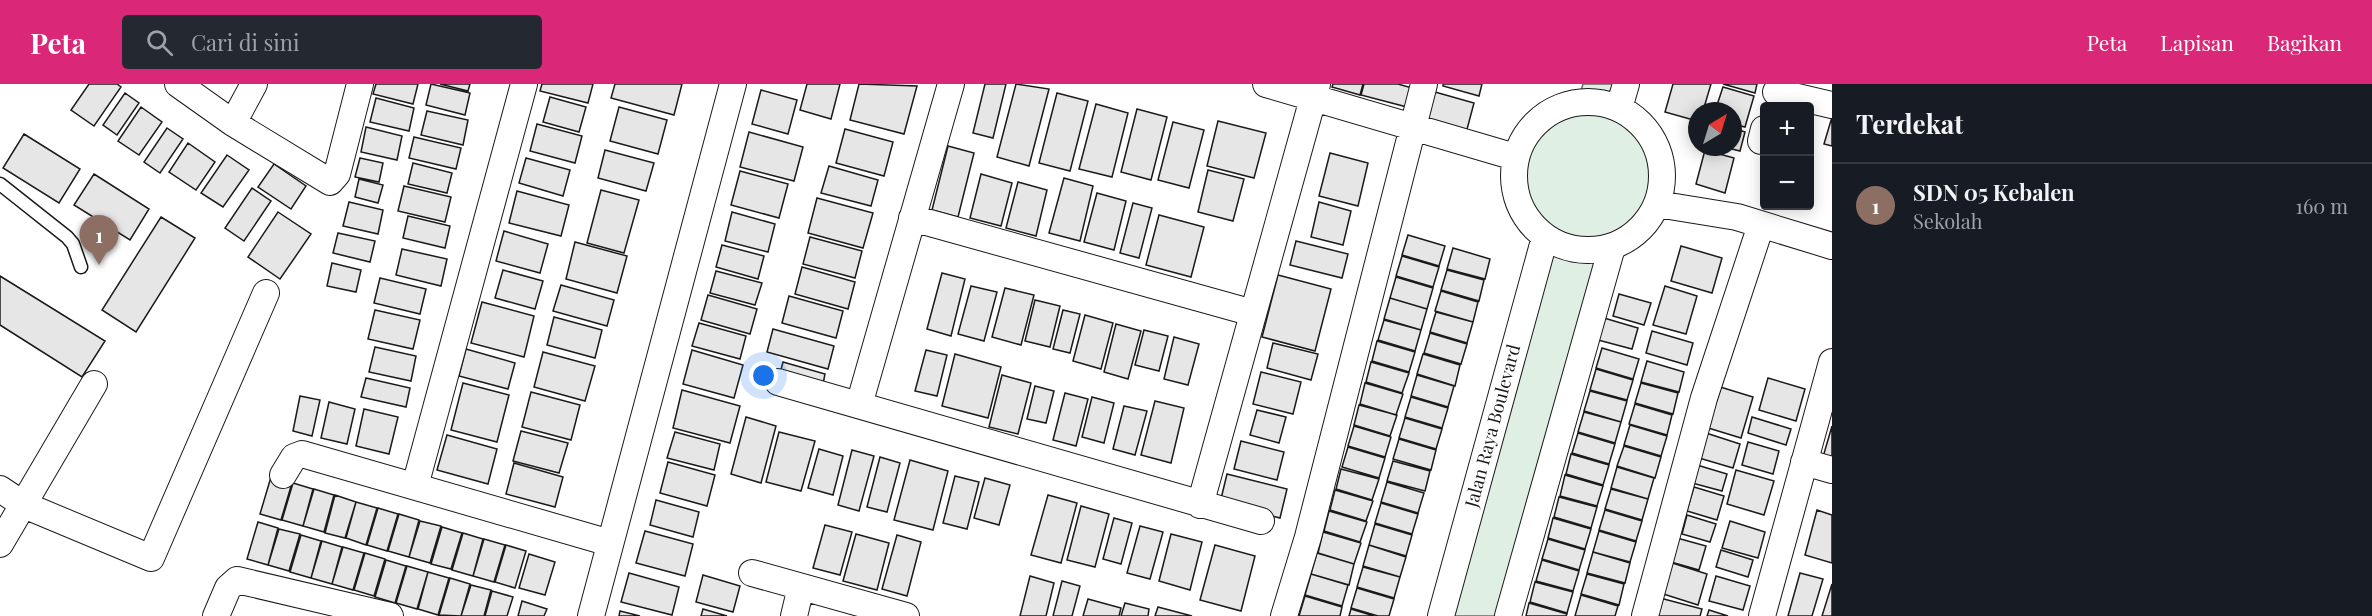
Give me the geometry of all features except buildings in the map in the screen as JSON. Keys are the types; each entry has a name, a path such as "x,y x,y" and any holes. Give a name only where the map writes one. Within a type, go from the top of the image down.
{"street":[{"path":"178,84 233,123 330,182 337,174 360,84"},
{"path":"233,123 254,84"},
{"path":"415,486 524,84"},
{"path":"591,616 733,84"},
{"path":"859,405 951,84"},
{"path":"1266,84 1315,90 1411,128 1515,158"},
{"path":"1284,616 1308,537 1424,84"},
{"path":"1200,505 1315,90"},
{"path":"1580,93 1623,96 1648,132 1662,167 1657,204 1640,230 1612,247 1578,250 1545,237 1524,215 1514,188 1515,158 1538,120 1580,93"},
{"path":"1775,94 1832,105"},
{"path":"1657,204 1737,218 1832,246"},
{"path":"912,218 1253,313"},
{"path":"1645,616 1704,398 1761,225"},
{"name":"Jalan Raya Boulevard","path":"1441,616 1545,237"},
{"path":"1508,616 1612,247"},
{"path":"0,489 24,505 151,558 266,293"},
{"path":"1762,616 1832,362"},
{"path":"778,382 1261,521"},
{"path":"0,544 94,384"},
{"path":"283,475 294,457 302,454 610,543"},
{"path":"1804,462 1832,470"},
{"path":"752,573 906,616"},
{"path":"216,616 228,588 237,580 390,616"},
{"path":"794,616 801,587"}],"lane":[{"path":"0,184 67,237 73,244 81,267"}],"green space":[{"path":"1583,84 1626,84 1619,108 1648,131 1662,167 1657,204 1640,230 1612,247 1508,616 1441,616 1545,237 1524,215 1514,187 1515,157 1538,120 1578,101"}],"place":[{"name":"SDN 05 Kebalen","path":"99,265"}]}
